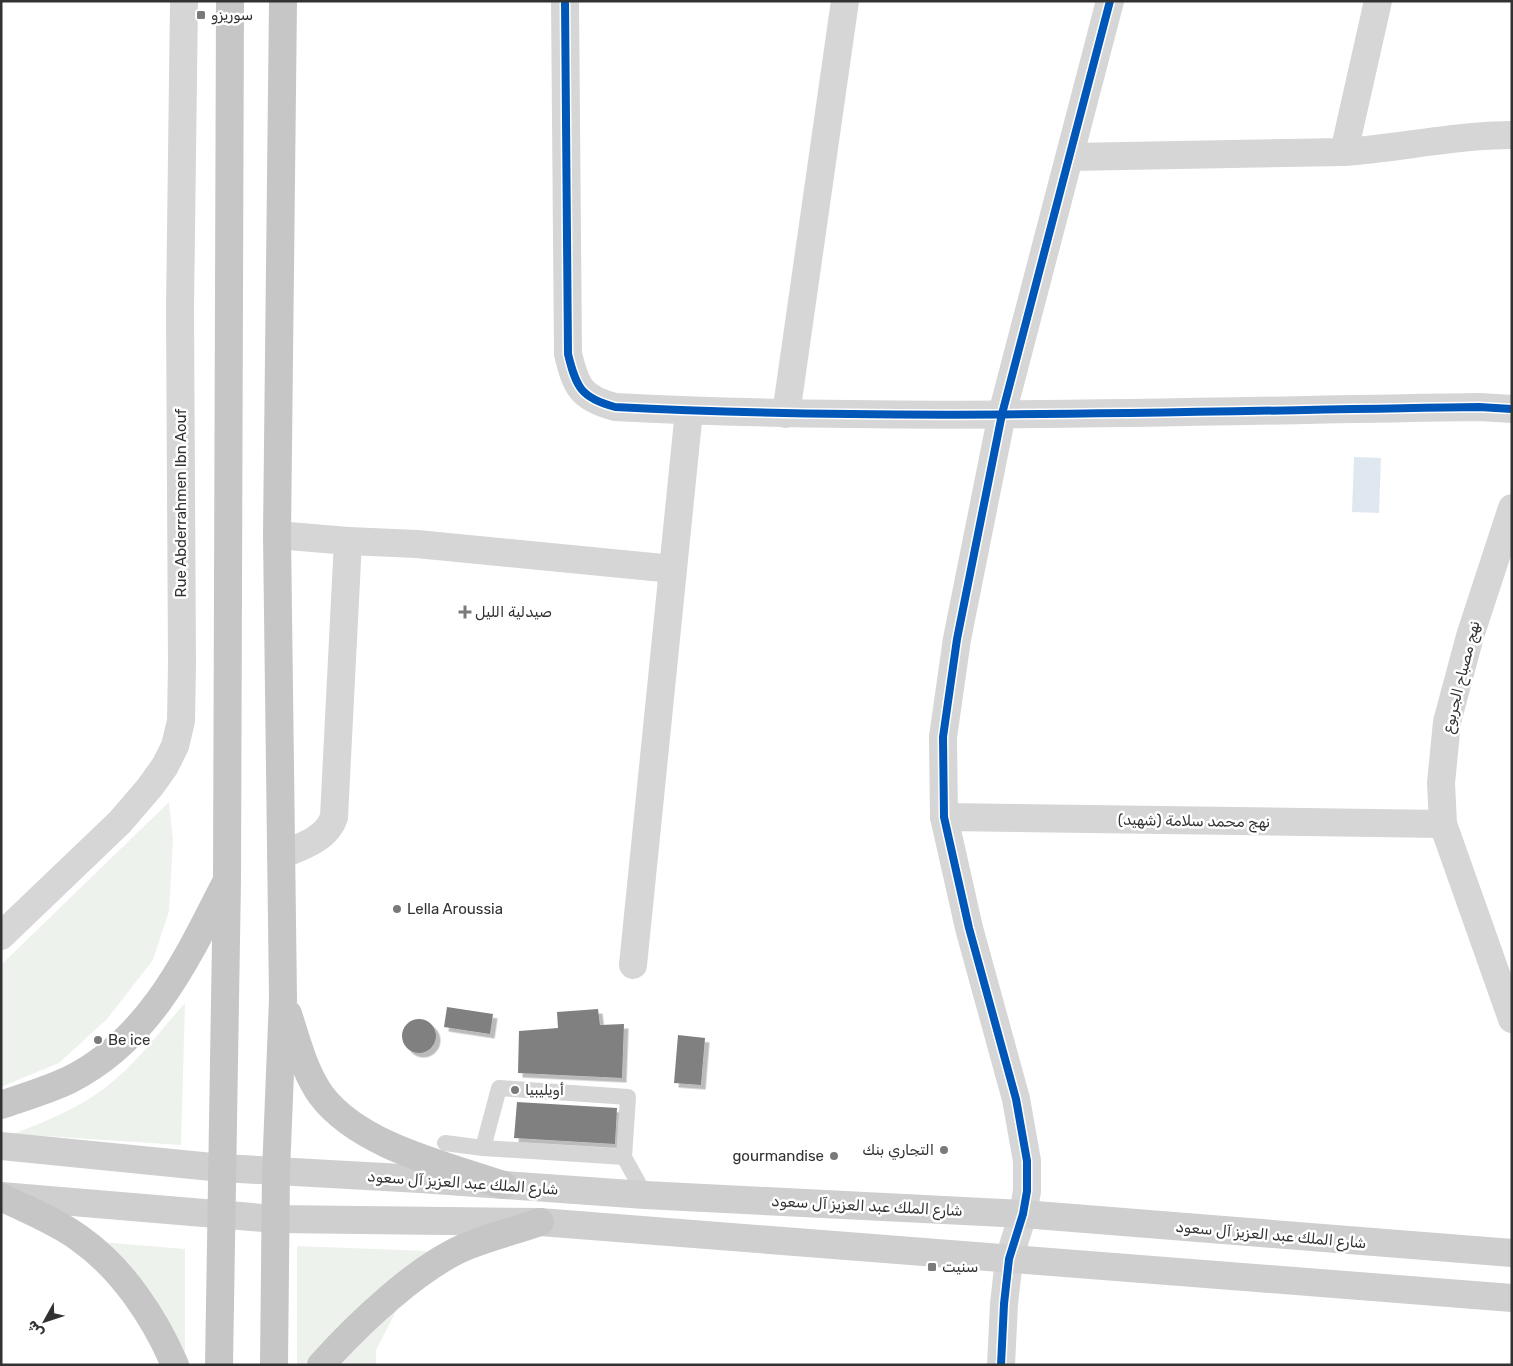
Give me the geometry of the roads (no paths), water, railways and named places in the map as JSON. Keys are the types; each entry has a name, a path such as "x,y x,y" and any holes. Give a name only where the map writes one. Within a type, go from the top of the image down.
{"highway":[{"path":"219,1365 226,880 230,1"},
{"path":"274,1365 276,1172 283,999 277,535 283,1"},
{"path":"1,1105 69,1080 103,1059 131,1035 178,976 226,880"},
{"path":"283,999 308,1072 332,1108 357,1128 390,1144 503,1185"},
{"path":"1,1196 79,1237 101,1256 137,1298 164,1338 175,1365"},
{"path":"321,1365 341,1342 391,1297 434,1265 469,1245 540,1222"}],"main road":[{"name":"شارع الملك عبد العزيز آل سعود","path":"1,1146 276,1172 646,1195 1023,1214 1512,1253"},
{"path":"1,1196 275,1219 540,1222 1512,1298"}],"street":[{"name":"Rue Abderrahmen Ibn Aouf","path":"1,936 120,822 150,787 175,746 180,721 182,663 180,310 184,1"},
{"path":"565,1 568,354 573,375 582,391 595,402 615,407 786,414 1002,414 1479,407 1512,409"},
{"path":"786,414 844,1"},
{"path":"1001,1365 1004,1304 1009,1259 1023,1214 1027,1161 1016,1099 968,928 944,817 943,737 957,639 1002,414 1110,1"},
{"path":"1344,152 1378,1"},
{"path":"1070,157 1344,152 1389,149 1477,135 1512,135"},
{"path":"633,965 689,411"},
{"name":"نهج مصباح الجربوع","path":"1512,508 1470,636 1447,722 1441,784 1443,824 1512,1019"},
{"path":"277,535 417,544 673,569"},
{"path":"281,855 319,837 327,831 334,817 348,541"},
{"name":"نهج محمد سلامة (شهيد)","path":"944,817 1443,824"}],"lane":[{"path":"484,1148 499,1088 628,1097 624,1157 646,1195"},
{"path":"445,1143 484,1148 624,1157"}],"place":[{"name":"سوريزو","path":"201,15"},
{"name":"صيدلية الليل","path":"465,612"},
{"name":"Lella Aroussia","path":"397,909"},
{"name":"Be ice","path":"98,1040"},
{"name":"أويليبيا","path":"515,1090"},
{"name":"التجاري بنك","path":"944,1150"},
{"name":"gourmandise","path":"834,1156"},
{"name":"سنيت","path":"932,1267"}]}
